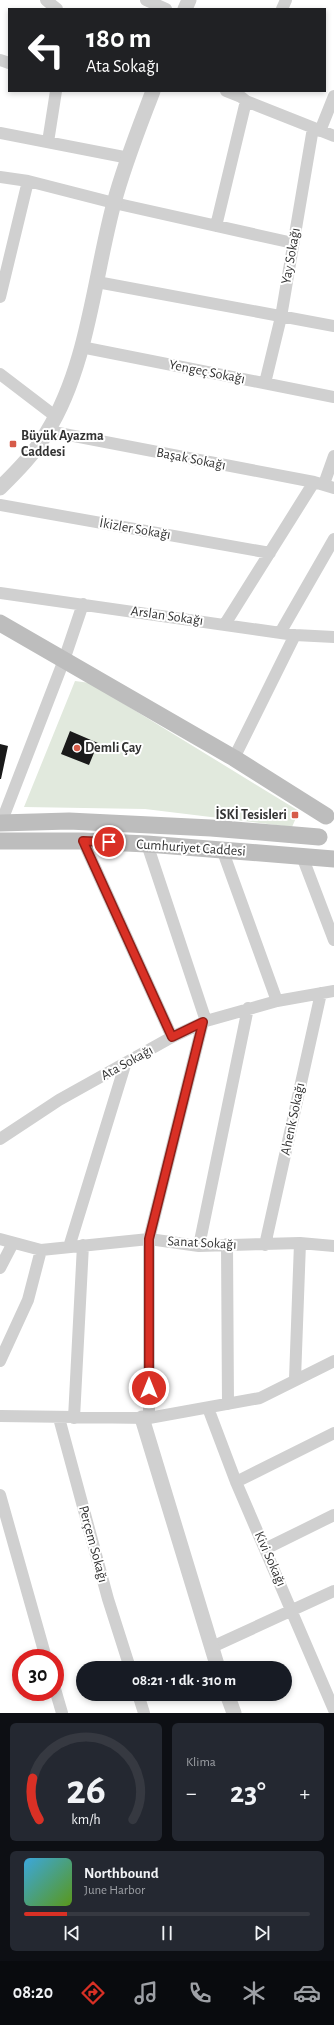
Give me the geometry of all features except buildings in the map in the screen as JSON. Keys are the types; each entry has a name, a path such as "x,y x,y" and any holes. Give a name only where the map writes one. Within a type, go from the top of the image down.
{"main road":[{"path":"0,623 234,758 330,816 320,823 319,837 323,847 334,859"},
{"name":"Cumhuriyet Caddesi","path":"1,823 69,821 211,828 319,837"},
{"name":"Cumhuriyet Caddesi","path":"0,841 83,841 147,844 334,859"}],"street":[{"path":"46,0 56,8"},
{"path":"146,0 164,8"},
{"path":"48,142 56,92"},
{"path":"2,481 36,449 48,431 72,381 97,282 114,203 152,92"},
{"path":"230,92 244,96 316,130 334,136"},
{"path":"216,226 244,96"},
{"name":"Yay Sokağı","path":"265,384 281,317 293,243 316,130 334,96"},
{"path":"0,133 129,158"},
{"path":"0,177 28,181 114,203 293,243"},
{"path":"0,297 28,181"},
{"path":"97,282 334,326"},
{"name":"Yengeç Sokağı","path":"81,347 334,397"},
{"path":"0,374 55,416"},
{"name":"Başak Sokağı","path":"48,431 324,485"},
{"path":"225,624 270,553 324,485 334,456"},
{"name":"İkizler Sokağı","path":"0,505 270,553"},
{"path":"280,633 334,538"},
{"name":"Arslan Sokağı","path":"0,594 83,604 295,635 334,637"},
{"path":"1,823 64,660 83,604"},
{"path":"234,758 295,635"},
{"path":"83,841 172,1037"},
{"path":"147,844 204,1022 149,1239 146,1418 216,1661"},
{"path":"222,849 277,1001"},
{"path":"302,856 334,940"},
{"name":"Ata Sokağı","path":"0,1139 59,1100 125,1065 172,1037 204,1022 248,1008 277,1001 334,991"},
{"name":"Ahenk Sokağı","path":"265,1245 321,994"},
{"path":"199,1246 248,1008"},
{"path":"68,1247 125,1065"},
{"name":"Sanat Sokağı","path":"0,1239 41,1250 149,1239 199,1246 300,1243 334,1246"},
{"path":"0,1268 13,1243"},
{"path":"295,1379 300,1243"},
{"path":"227,1244 228,1404"},
{"path":"74,1418 83,1245"},
{"path":"0,1361 28,1300 41,1250"},
{"path":"0,1416 146,1418 208,1408 260,1398 295,1379 334,1361"},
{"name":"Kivi Sokağı","path":"208,1408 236,1482 334,1710"},
{"name":"Perçem Sokağı","path":"59,1418 108,1599 128,1661"},
{"path":"236,1482 334,1433"},
{"path":"0,1495 43,1649"},
{"path":"265,1549 334,1515"},
{"path":"212,1647 334,1591"},
{"path":"58,1701 62,1713"},
{"path":"140,1701 144,1713"},
{"path":"230,1701 234,1713"}],"shaded area":[{"path":"75,681 90,683 299,811 292,827 145,809 24,807"}],"place":[{"name":"Büyük Ayazma Caddesi","path":"13,444"},
{"name":"Demli Çay","path":"77,748"},
{"name":"İSKİ Tesisleri","path":"295,815"}],"route":[{"path":"109,842 83,841 172,1037 203,1022 149,1239 149,1388"}]}
